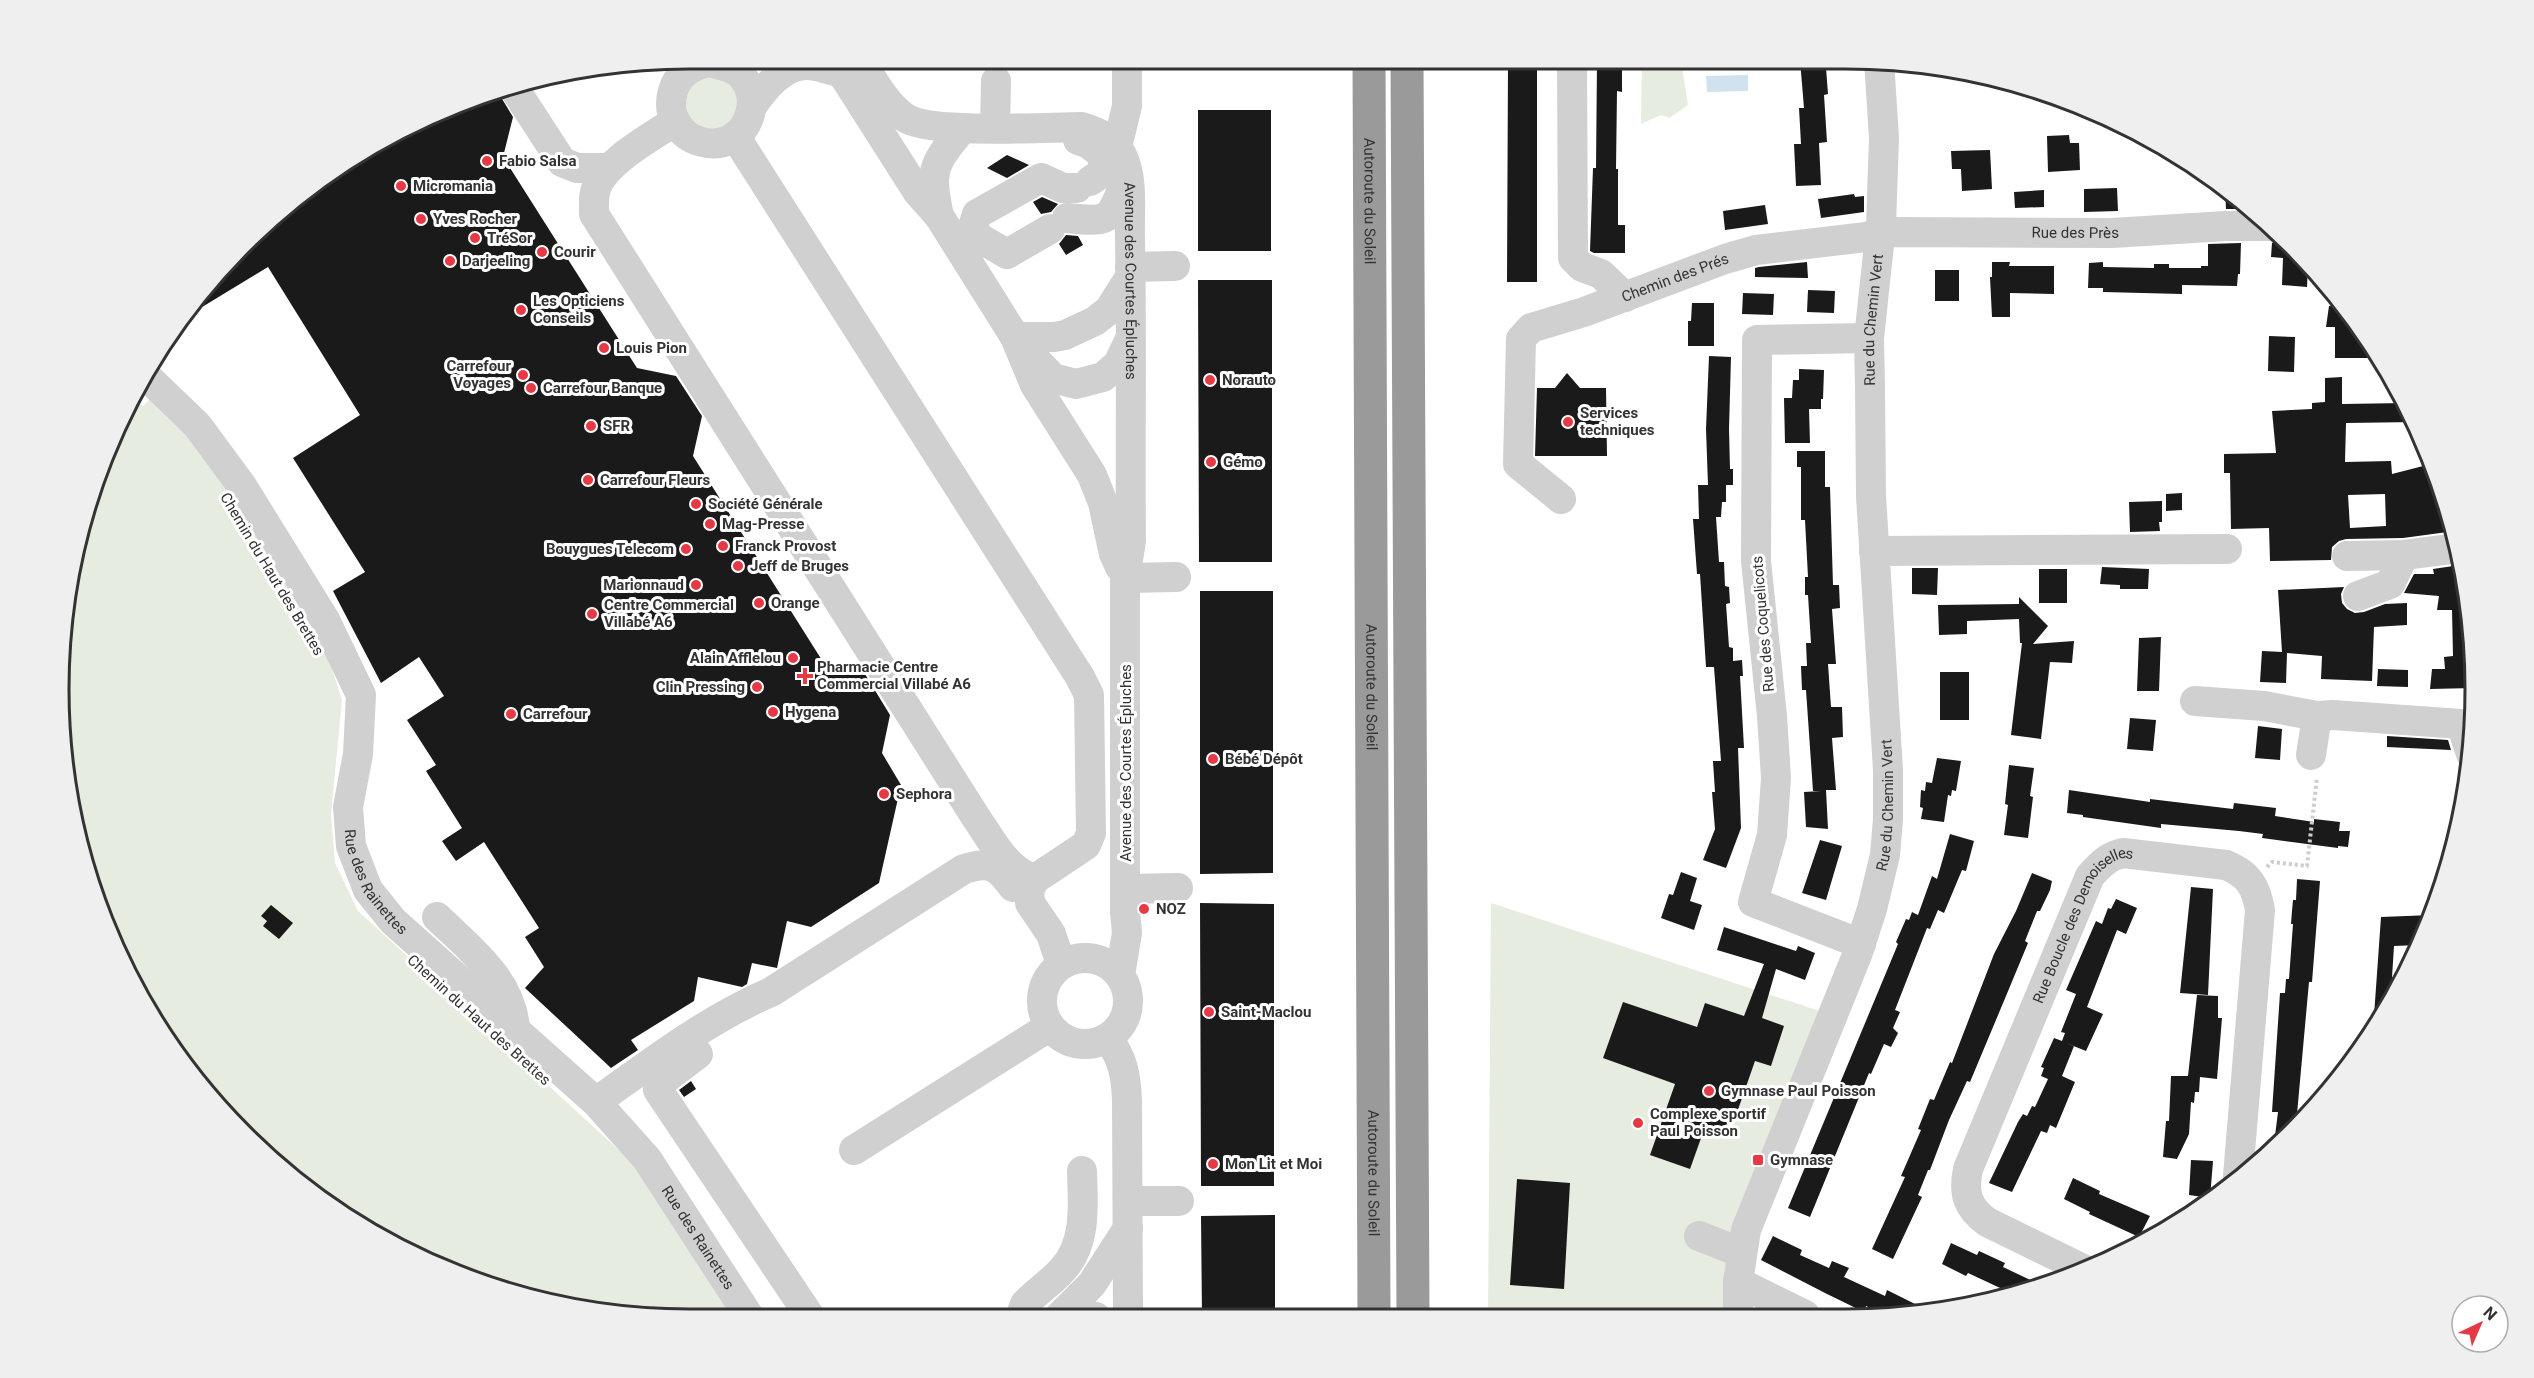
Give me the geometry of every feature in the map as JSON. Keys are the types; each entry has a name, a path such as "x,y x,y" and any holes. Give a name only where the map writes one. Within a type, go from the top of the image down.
{"highway":[{"name":"Autoroute du Soleil","path":"1369,69 1374,1309"},
{"path":"1407,69 1413,1309"}],"street":[{"path":"730,69 741,74 750,88 753,106"},
{"path":"675,72 670,99 671,112 675,121 691,139 707,144 722,143 735,136 747,123 753,106 765,87 791,69"},
{"name":"Avenue des Courtes Épluches","path":"848,69 917,191 939,216 963,237 1015,337 1035,385 1092,475 1103,503 1114,554 1125,578"},
{"path":"851,69 905,118 918,124 931,127 963,128 1082,127 1098,132 1117,147 1127,106 1127,69"},
{"name":"Chemin des Prés","path":"1572,69 1573,258 1582,267 1601,274 1625,297 1725,259 1756,250 1881,235"},
{"name":"Rue du Chemin Vert","path":"1738,1309 1740,1267 1746,1230 1845,989 1872,909 1885,855 1888,770 1874,551 1869,338 1881,235 1884,138 1880,70"},
{"path":"995,128 996,81"},
{"path":"518,94 562,162 577,168 608,168"},
{"path":"675,121 608,168 597,185 593,198 594,214 975,816 1016,870 1026,877 1051,934 1071,961"},
{"path":"1038,127 1089,144 1097,149 1104,156 1105,164 1102,172 1084,184 1064,188 1041,178 977,214 963,237 1007,254 1058,224 1095,222 1104,219 1111,213 1128,176"},
{"name":"Avenue des Courtes Épluches","path":"939,216 933,179 936,162 963,128"},
{"path":"596,1102 655,1060 740,1005 771,992 964,869 982,863 994,866 1016,893 1033,891 1086,845 1091,833 1089,695 1080,677 735,136"},
{"name":"Avenue des Courtes Épluches","path":"1117,147 1126,165 1128,176 1131,541 1125,578 1127,933 1120,975"},
{"name":"Rue des Près","path":"1881,235 1894,231 2112,233 2257,226"},
{"path":"1015,337 1054,338 1077,330 1109,310 1130,272 1175,266"},
{"path":"1562,499 1518,464 1521,339 1531,328 1625,297"},
{"path":"1015,337 1053,378 1076,384 1102,377 1118,364 1130,339"},
{"name":"Rue des Coquelicots","path":"1861,944 1753,902 1772,835 1776,778 1756,561 1757,340 1869,338"},
{"name":"Rue des Rainettes","path":"151,381 197,425 242,486 325,620 361,695 358,754 348,807 351,846 368,890 393,921 596,1102 647,1159 744,1309"},
{"path":"1874,551 2227,549"},
{"path":"2347,556 2404,555 2449,549"},
{"path":"2358,596 2390,584 2404,555"},
{"path":"1125,578 1176,577"},
{"path":"2195,701 2264,706 2317,716 2462,724 2464,730"},
{"path":"2311,755 2317,716"},
{"path":"964,869 974,854 975,816"},
{"name":"Rue Boucle des Demoiselles","path":"2069,1267 1976,1214 1968,1202 1964,1186 1968,1169 2090,876 2100,864 2113,855 2123,853 2226,865 2241,871 2252,882"},
{"path":"2239,1167 2259,910 2257,894 2252,882"},
{"path":"1071,961 1103,962 1120,975 1127,988 1127,1010 1119,1029 1108,1039 1093,1045 1076,1044 1061,1038 1049,1027 1042,1010 1042,993 1048,977 1071,961 1103,946 1126,901 1178,888"},
{"path":"437,917 499,980 510,1001 515,1029"},
{"path":"771,992 759,1007 661,1082 658,1087 805,1309"},
{"path":"854,1150 1049,1027"},
{"path":"1108,1039 1117,1050 1125,1071 1128,1309"},
{"path":"1018,1308 1039,1282 1050,1280 1063,1270 1072,1257 1082,1223 1082,1171"},
{"path":"1067,1309 1092,1284 1128,1214 1179,1201"},
{"path":"1700,1236 1797,1309"}],"path":[{"path":"2252,882 2272,862 2307,866 2318,764 2311,755"}],"shaded area":[{"path":"1642,69 1682,69 1688,105 1669,118 1661,115 1641,124"},
{"path":"704,75 729,80 740,104 727,127 710,131 688,118 684,93"},
{"path":"155,394 233,495 328,657 342,700 331,814 335,863 358,911 634,1164 726,1309 648,1308 568,1297 490,1276 415,1245 345,1205 280,1155 223,1098 173,1033 133,963 102,888 81,810 70,730 70,648 81,568 90,529 116,452 139,403 143,406"},
{"name":"Complexe sportif Paul Poisson","path":"1491,903 1832,1015 1734,1309 1488,1309"}],"water":[{"path":"1748,75 1748,91 1707,92 1706,76"}],"building":[{"path":"1508,69 1537,69 1537,282 1507,282"},
{"path":"1597,69 1622,69 1622,92 1617,91 1616,169 1618,169 1618,225 1625,225 1625,253 1590,251 1593,168 1596,168"},
{"path":"1801,69 1826,69 1828,94 1824,95 1827,142 1819,143 1821,185 1796,186 1794,144 1801,144 1799,108 1804,108"},
{"name":"Centre Commercial Villabé A6","path":"502,98 513,117 503,157 637,368 676,376 702,416 693,456 825,665 865,674 890,715 882,753 901,785 879,883 811,927 787,921 777,968 752,963 747,984 742,987 698,977 694,1001 631,1040 638,1050 611,1068 525,988 544,967 525,937 539,928 484,842 456,861 442,841 462,828 426,771 436,765 407,720 444,696 419,657 381,683 333,591 365,572 293,458 360,415 268,267 200,308 223,280 280,223 345,173 415,133 452,116"},
{"path":"1198,110 1271,110 1271,251 1198,251"},
{"path":"2069,135 2070,143 2079,143 2080,170 2048,172 2047,136"},
{"path":"1990,150 1992,189 1962,191 1961,169 1952,169 1951,151"},
{"path":"1007,155 1029,165 1007,178 987,168"},
{"path":"2117,188 2118,211 2084,212 2084,189"},
{"path":"2044,190 2044,207 2015,208 2014,192"},
{"path":"1854,194 1855,197 1864,196 1864,212 1821,218 1818,199"},
{"path":"1042,197 1058,204 1051,212 1041,214 1033,202"},
{"path":"2226,200 2237,209 2226,209"},
{"path":"1765,205 1768,224 1725,230 1723,211"},
{"path":"1066,235 1078,236 1083,245 1066,255 1059,244"},
{"path":"2274,242 2307,276 2307,287 2282,285 2283,258 2271,257 2272,243"},
{"path":"2241,243 2240,274 2238,274 2237,286 2182,285 2182,294 2103,292 2103,288 2088,288 2089,263 2103,262 2103,267 2154,268 2154,264 2169,264 2169,268 2201,268 2201,266 2208,266 2208,244"},
{"path":"1807,262 1808,278 1755,277 1755,268"},
{"path":"1992,262 2010,262 2009,266 2054,266 2054,294 2010,293 2010,317 1992,317 1990,277 1992,277"},
{"path":"1935,270 1959,270 1959,301 1935,301"},
{"path":"1198,280 1272,280 1272,562 1199,562"},
{"path":"1808,290 1835,291 1834,313 1807,312"},
{"path":"1743,293 1774,294 1773,315 1742,314"},
{"path":"1692,303 1714,303 1714,346 1688,346 1688,321 1691,321"},
{"path":"2329,306 2332,306 2369,358 2335,358 2335,327 2326,327"},
{"path":"2269,336 2295,337 2294,372 2268,371"},
{"path":"1709,356 1731,357 1729,429 1730,469 1733,469 1733,485 1726,485 1726,502 1722,502 1721,517 1716,517 1719,562 1724,562 1725,586 1729,587 1730,603 1726,604 1729,647 1733,648 1733,661 1742,660 1743,676 1740,676 1744,748 1738,748 1741,828 1726,868 1703,860 1715,829 1712,792 1715,792 1713,761 1721,761 1714,667 1706,667 1700,574 1697,574 1693,519 1699,519 1698,485 1708,485 1706,429"},
{"path":"1799,369 1824,370 1823,399 1821,399 1821,409 1809,409 1810,443 1785,443 1784,398 1792,398 1793,380 1799,380"},
{"name":"Services techniques","path":"1567,373 1580,388 1606,388 1607,456 1535,456 1537,388 1555,388"},
{"path":"2342,377 2342,404 2395,403 2404,422 2346,423 2345,462 2391,461 2392,474 2423,466 2445,532 2403,538 2346,539 2332,547 2331,560 2270,561 2269,528 2231,529 2230,473 2224,473 2224,454 2276,453 2272,411 2312,409 2312,403 2325,402 2325,378","holes":["2385,494 2386,526 2350,528 2348,495"]},
{"path":"1797,451 1825,451 1825,487 1830,487 1833,585 1839,585 1840,608 1832,609 1836,664 1828,664 1831,707 1842,707 1843,737 1832,738 1836,790 1826,790 1828,829 1806,827 1804,792 1821,791 1813,791 1806,690 1802,690 1801,666 1807,666 1806,643 1811,643 1808,595 1805,595 1805,577 1808,577 1805,520 1801,520 1801,467 1797,467"},
{"path":"2182,493 2182,510 2166,511 2166,494"},
{"path":"2162,501 2160,531 2130,532 2129,502"},
{"path":"2453,566 2460,608 2465,688 2430,689 2432,669 2445,669 2444,657 2453,656 2452,610 2437,610 2439,596 2404,593 2414,574 2434,574 2433,569"},
{"path":"2102,567 2149,569 2148,589 2120,589 2120,585 2100,584"},
{"path":"1912,568 1938,568 1937,595 1912,594"},
{"path":"2039,569 2067,569 2067,603 2039,603"},
{"path":"2344,587 2341,594 2342,603 2355,613 2385,604 2407,603 2407,625 2374,627 2372,681 2321,679 2322,656 2287,653 2286,683 2260,682 2262,651 2282,652 2278,590"},
{"path":"1200,591 1273,591 1273,873 1200,874"},
{"path":"2019,597 2048,626 2033,644 2074,641 2072,663 2050,662 2041,739 2011,735 2022,643 2020,643 2019,619 1967,621 1967,634 1939,635 1938,605 2019,604"},
{"path":"2161,637 2159,691 2137,691 2139,638"},
{"path":"2378,669 2408,670 2408,687 2377,686"},
{"path":"1940,672 1969,672 1969,720 1940,720"},
{"path":"2130,718 2156,720 2153,751 2127,749"},
{"path":"2258,726 2282,729 2280,760 2255,758"},
{"path":"2387,736 2448,740 2451,750 2387,747"},
{"path":"1937,758 1961,761 1956,791 1952,790 1951,796 1948,795 1944,822 1921,819 1923,808 1920,807 1921,790 1925,791 1926,782 1932,783"},
{"path":"2009,765 2034,768 2028,838 2004,835 2008,805 2005,804"},
{"path":"2069,790 2150,802 2150,799 2233,809 2234,803 2276,808 2275,816 2314,822 2314,819 2340,822 2339,831 2350,831 2348,847 2338,846 2338,848 2262,838 2263,834 2239,831 2161,824 2161,828 2083,817 2083,815 2067,813"},
{"path":"1950,834 1974,841 1966,871 1962,870 1944,913 1938,910 1930,929 1927,928 1895,1010 1900,1012 1893,1028 1898,1033 1891,1047 1884,1044 1871,1074 1869,1073 1810,1217 1788,1208 1898,944 1896,942 1906,919 1909,920 1912,912 1918,915 1932,876 1937,879"},
{"path":"1820,840 1842,846 1826,900 1802,893"},
{"path":"1681,872 1697,878 1690,901 1702,905 1694,930 1661,918 1669,894 1673,895"},
{"path":"2032,873 2052,881 2050,890 2040,911 2037,911 2025,941 2028,943 1970,1082 1967,1081 1949,1120 1918,1195 1922,1197 1893,1259 1872,1249 1905,1177 1901,1176 1921,1130 1918,1129 1930,1099 1934,1100 1950,1062 1952,1063 1994,954"},
{"path":"2297,879 2320,881 2312,982 2309,982 2297,1112 2275,1135 2278,1112 2272,1112 2280,993 2285,993 2286,979 2289,979 2292,911 2293,900 2296,900"},
{"path":"2191,887 2213,889 2208,995 2180,993"},
{"path":"2116,899 2137,908 2126,934 2117,930 2087,1007 2103,1014 2086,1051 2074,1046 2062,1076 2075,1082 2056,1128 2050,1125 2047,1133 2041,1131 2012,1192 1989,1183 2018,1122 2023,1114 2027,1116 2032,1106 2035,1107 2048,1079 2041,1076 2044,1068 2041,1067 2054,1038 2062,1041 2065,1033 2061,1032 2076,994 2066,990 2096,921 2102,924 2108,908 2111,909"},
{"path":"1200,903 1274,904 1274,1186 1201,1186"},
{"path":"271,905 293,923 279,939 263,926 267,921 261,916"},
{"path":"2422,915 2409,945 2394,946 2392,980 2374,1011 2381,917"},
{"name":"Gymnase Paul Poisson","path":"1724,927 1796,951 1798,946 1815,953 1805,980 1776,969 1762,1018 1784,1026 1771,1066 1755,1061 1734,1121 1714,1130 1705,1127 1690,1169 1650,1155 1675,1084 1603,1058 1623,1002 1697,1027 1705,1003 1744,1016 1764,964 1717,950"},
{"path":"2197,995 2218,996 2218,1018 2222,1018 2217,1079 2200,1077 2199,1092 2195,1092 2194,1103 2191,1102 2189,1134 2177,1159 2163,1157 2166,1121 2169,1121 2171,1076 2188,1076"},
{"path":"691,1081 696,1089 684,1097 679,1090"},
{"path":"2191,1160 2213,1161 2211,1189 2200,1197 2189,1195"},
{"path":"2073,1178 2100,1191 2099,1194 2150,1216 2141,1233 2136,1236 2089,1214 2090,1212 2064,1199"},
{"path":"1517,1179 1570,1183 1564,1289 1510,1285"},
{"path":"1275,1215 1275,1309 1202,1309 1201,1216"},
{"path":"1773,1236 1802,1250 1800,1255 1829,1268 1832,1261 1849,1268 1844,1277 1885,1296 1887,1290 1917,1305 1871,1308 1866,1306 1865,1309 1857,1309 1761,1260"},
{"path":"1951,1243 1977,1255 1979,1251 2005,1263 2003,1267 2031,1280 2002,1289 1968,1273 1966,1276 1942,1264"}],"place":[{"name":"Fabio Salsa","path":"487,161"},
{"name":"Micromania","path":"401,186"},
{"name":"Yves Rocher","path":"421,219"},
{"name":"TréSor","path":"475,238"},
{"name":"Courir","path":"542,252"},
{"name":"Darjeeling","path":"450,261"},
{"name":"Les Opticiens Conseils","path":"521,310"},
{"name":"Louis Pion","path":"604,348"},
{"name":"Carrefour Voyages","path":"523,375"},
{"name":"Norauto","path":"1210,380"},
{"name":"Carrefour Banque","path":"531,388"},
{"name":"Services techniques","path":"1568,422"},
{"name":"SFR","path":"591,426"},
{"name":"Gémo","path":"1211,462"},
{"name":"Carrefour Fleurs","path":"588,480"},
{"name":"Société Générale","path":"696,504"},
{"name":"Mag-Presse","path":"710,524"},
{"name":"Franck Provost","path":"723,546"},
{"name":"Bouygues Telecom","path":"686,549"},
{"name":"Jeff de Bruges","path":"738,566"},
{"name":"Marionnaud","path":"696,585"},
{"name":"Orange","path":"759,603"},
{"name":"Centre Commercial Villabé A6","path":"592,614"},
{"name":"Alain Afflelou","path":"793,658"},
{"name":"Pharmacie Centre Commercial Villabé A6","path":"805,676"},
{"name":"Clin Pressing","path":"757,687"},
{"name":"Hygena","path":"773,712"},
{"name":"Carrefour","path":"511,714"},
{"name":"Bébé Dépôt","path":"1213,759"},
{"name":"Sephora","path":"884,794"},
{"name":"NOZ","path":"1144,909"},
{"name":"Saint-Maclou","path":"1209,1012"},
{"name":"Gymnase Paul Poisson","path":"1709,1091"},
{"name":"Complexe sportif Paul Poisson","path":"1638,1123"},
{"name":"Gymnase","path":"1758,1160"},
{"name":"Mon Lit et Moi","path":"1213,1164"}]}
